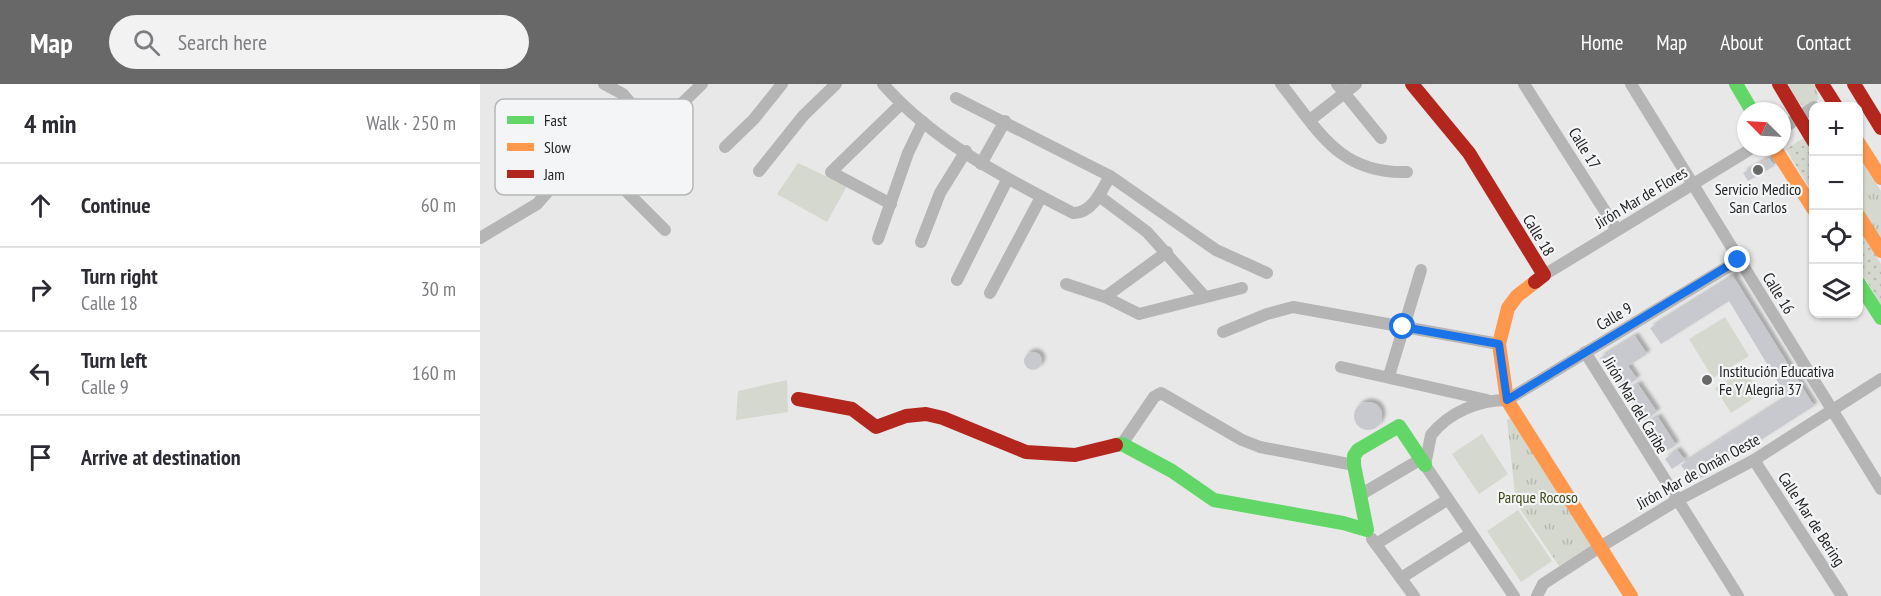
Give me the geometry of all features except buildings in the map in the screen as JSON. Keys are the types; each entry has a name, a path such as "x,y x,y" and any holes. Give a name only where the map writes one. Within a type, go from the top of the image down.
{"street":[{"path":"607,84 628,99"},
{"path":"686,99 702,84"},
{"path":"725,147 754,119 782,84"},
{"path":"759,171 802,116 836,84"},
{"path":"883,84 901,104 923,122 981,164 1007,180 1073,213 1081,214 1099,196 1110,176"},
{"path":"1281,84 1339,154 1377,170 1407,172"},
{"path":"1310,120 1341,89 1356,84"},
{"name":"Calle 18","path":"1412,84 1469,153 1544,275 1511,302 1499,344 1507,400 1631,596"},
{"name":"Calle 17","path":"1524,84 1617,230"},
{"name":"Calle 16","path":"1630,84 1881,489"},
{"path":"1736,84 1747,102"},
{"path":"1779,84 1809,134"},
{"path":"1829,96 1849,84"},
{"path":"1854,84 1881,128"},
{"path":"1341,89 1381,138"},
{"path":"956,98 1110,176 1216,250 1267,273"},
{"path":"891,204 831,172 901,104"},
{"path":"1791,123 1809,111"},
{"path":"981,164 1005,121"},
{"path":"878,238 908,153 923,122"},
{"path":"1863,150 1881,178"},
{"path":"921,242 940,193 966,152"},
{"name":"Jirón Mar de Flores","path":"1544,275 1740,156"},
{"path":"1780,156 1809,202"},
{"path":"957,280 1007,180"},
{"path":"480,238 537,204 546,195"},
{"path":"630,195 666,230"},
{"path":"1099,196 1147,232 1205,297"},
{"path":"990,293 1041,197"},
{"path":"1863,223 1881,251"},
{"path":"1105,297 1167,252"},
{"name":"Calle 9","path":"1507,400 1738,260"},
{"path":"1389,376 1420,270"},
{"path":"1066,284 1105,297 1139,314 1242,288"},
{"path":"1863,290 1881,318"},
{"path":"1223,332 1267,314 1293,307 1499,344"},
{"name":"Jirón Mar del Caribe","path":"1585,352 1676,501 1738,596"},
{"path":"1341,367 1389,376 1487,400 1507,400"},
{"name":"Jirón Mar de Omán Oeste","path":"1537,596 1543,584 1600,547 1676,501 1754,460 1881,379"},
{"path":"1122,444 1154,397 1161,393 1242,441 1260,447 1354,465"},
{"path":"798,399 852,409 876,427 906,416 926,414 942,418 1026,452 1075,455 1105,446 1122,444 1172,471 1214,500 1343,523 1366,530"},
{"path":"1423,462 1427,442 1436,429 1461,411 1487,400"},
{"path":"1413,596 1366,530 1354,465 1354,456 1358,450 1399,426 1514,596"},
{"name":"Calle Mar de Bering","path":"1754,460 1842,596"},
{"path":"1360,495 1423,462"},
{"path":"1376,544 1447,500"},
{"path":"1401,579 1470,534"}],"green space":[{"path":"1783,84 1815,84 1819,99 1809,102 1809,106 1805,109"},
{"path":"1804,138 1809,146 1809,187 1790,156 1791,146"},
{"path":"798,163 847,186 827,222 777,194"},
{"path":"1863,163 1881,191 1881,243 1863,214"},
{"path":"1863,235 1881,264 1881,305 1863,275"},
{"path":"1725,317 1749,356 1713,378 1689,339"},
{"path":"1745,369 1760,394 1731,413 1715,388"},
{"path":"787,380 788,412 736,420 738,391"},
{"name":"Parque Rocoso","path":"1512,417 1595,546 1559,566 1516,503 1507,420"},
{"path":"1482,434 1508,474 1479,494 1452,454"},
{"path":"1518,510 1552,561 1521,582 1487,531"}],"traffic: fast":[{"path":"1736,84 1747,102"},
{"path":"1863,290 1881,318"},
{"path":"1116,445 1122,444 1172,471 1214,500 1343,523 1367,530 1354,465 1354,456 1358,450 1399,426 1425,465"}],"traffic: slow":[{"path":"1863,150 1881,178"},
{"path":"1780,156 1809,202"},
{"path":"1863,223 1881,251"},
{"path":"1535,282 1517,296 1508,308 1499,344 1507,400 1631,596"}],"traffic: jam":[{"path":"1412,84 1469,153 1544,275 1535,282"},
{"path":"1779,84 1809,134"},
{"path":"1822,84 1833,102"},
{"path":"1854,84 1881,128"},
{"path":"798,399 852,409 876,427 906,416 926,414 943,418 1026,452 1075,455 1116,445"}],"place":[{"name":"Servicio Medico San Carlos","path":"1758,170"},
{"name":"Institución Educativa Fe Y Alegria 37","path":"1707,380"}],"route":[{"path":"1403,327 1499,344 1500,367 1507,400 1738,260"}]}
